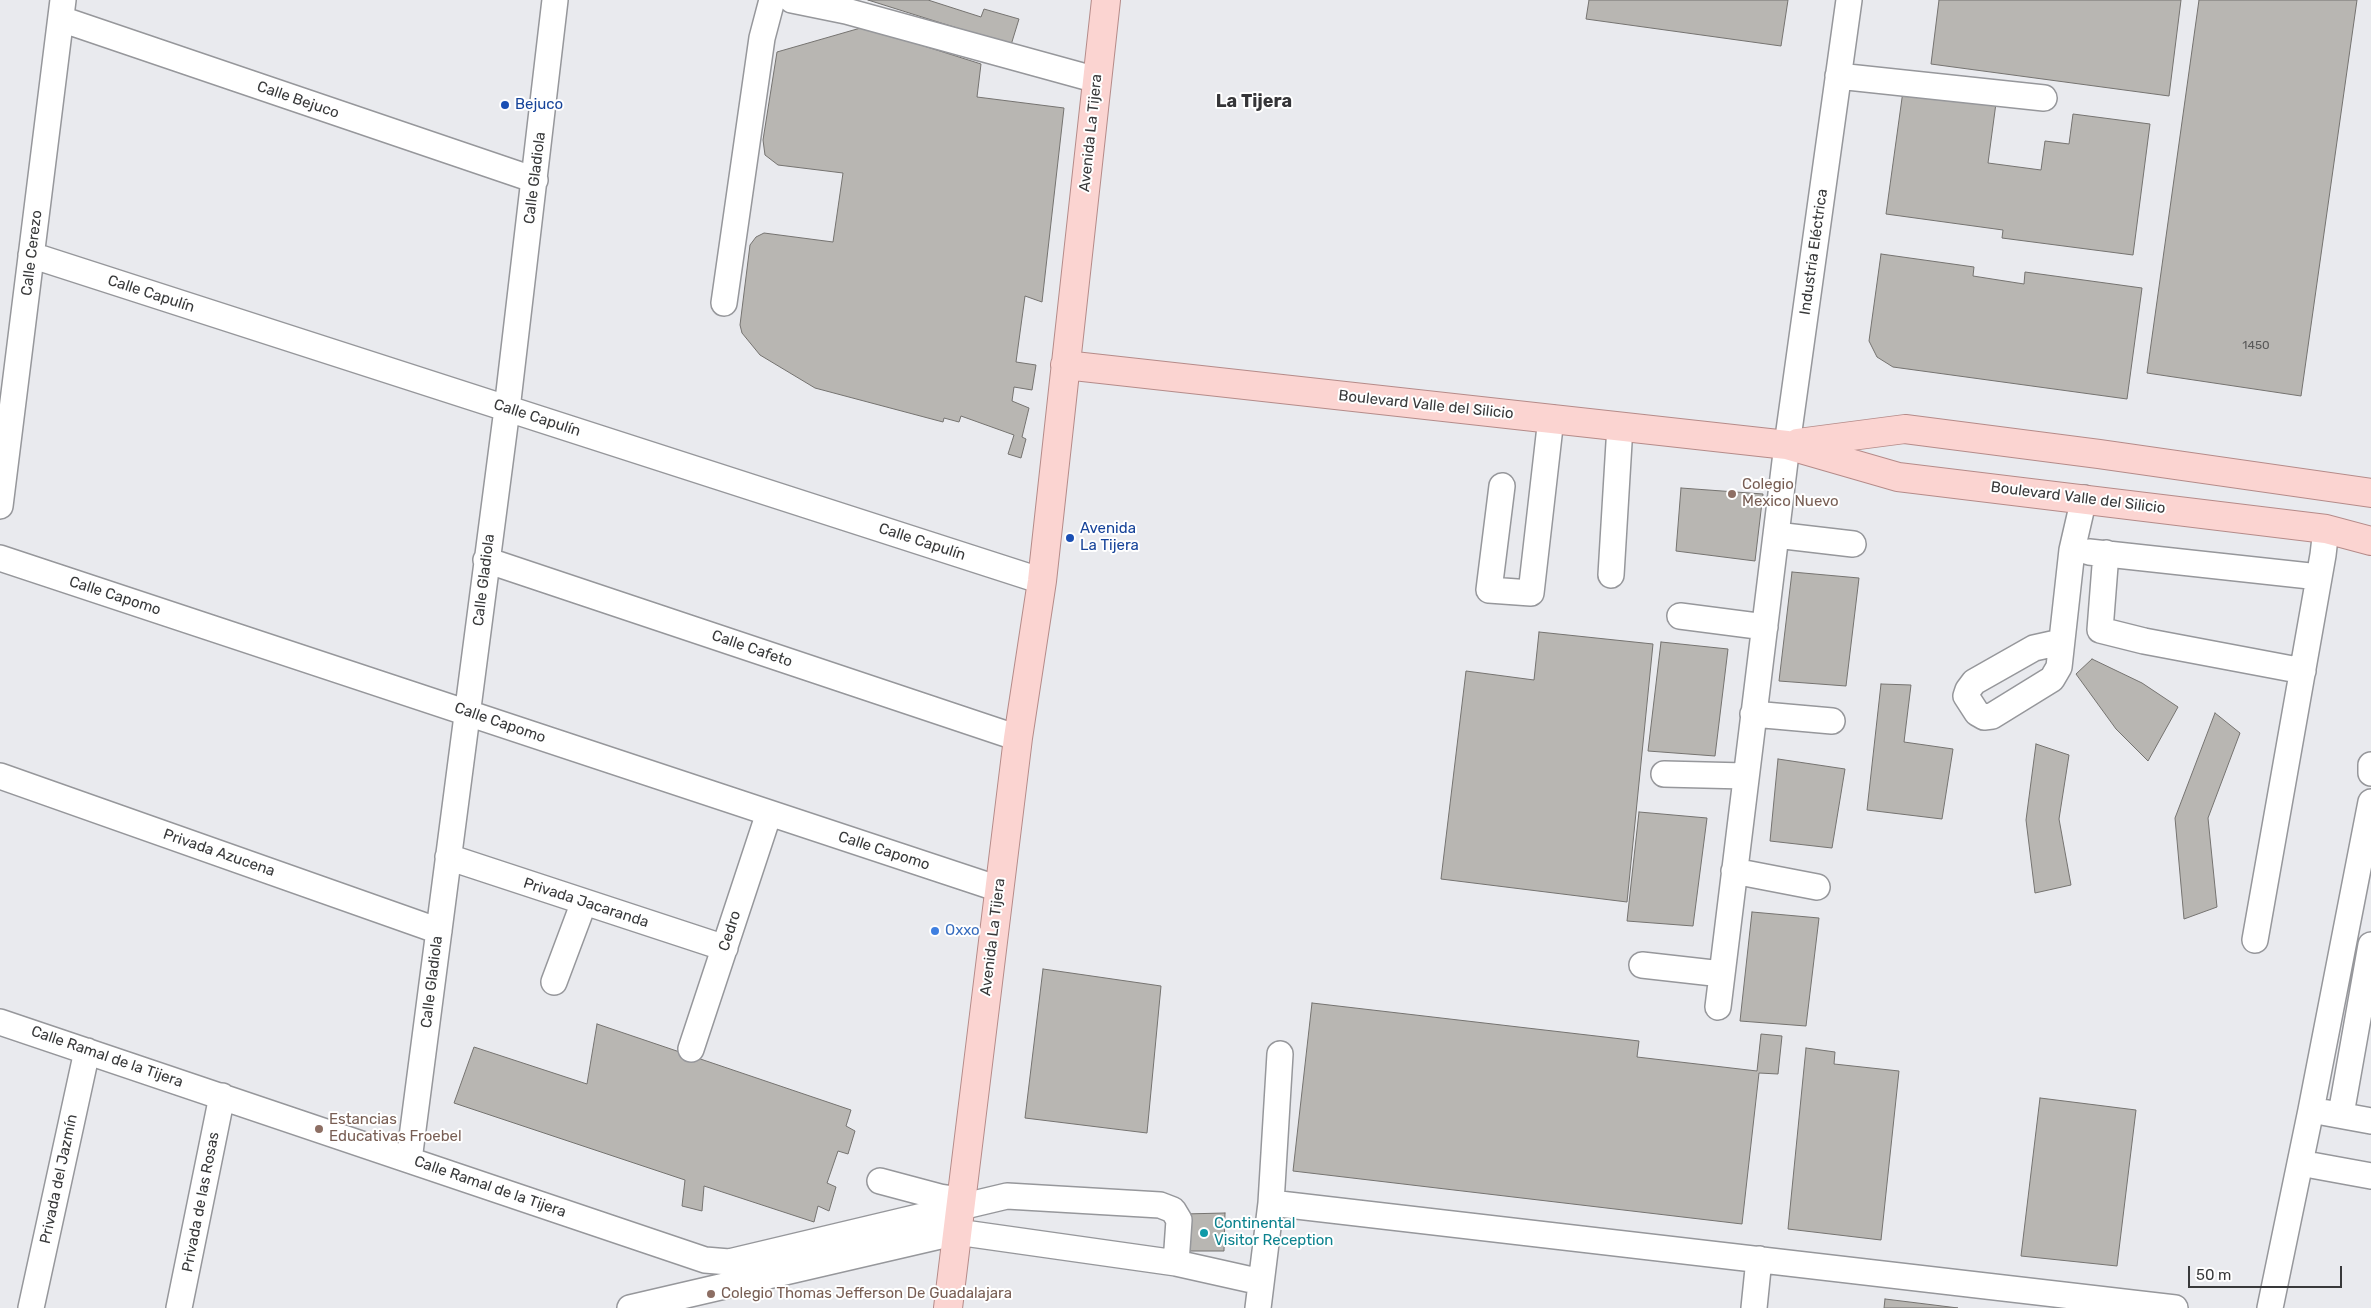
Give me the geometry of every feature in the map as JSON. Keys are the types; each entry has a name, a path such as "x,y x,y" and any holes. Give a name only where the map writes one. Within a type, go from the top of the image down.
{"main road":[{"name":"Avenida La Tijera","path":"948,1308 1018,738 1042,581 1106,0"},
{"name":"Boulevard Valle del Silicio","path":"1065,365 1787,445 1898,477 2084,498 2326,529 2371,541"},
{"name":"Boulevard Valle del Silicio","path":"1787,445 1905,429 2371,493"},
{"path":"2326,529 2330,486"}],"street":[{"name":"Calle Gladiola","path":"409,1160 507,409 555,0"},
{"path":"724,303 762,38 772,0"},
{"path":"792,0 846,11 1097,80"},
{"name":"Industria Eléctrica","path":"1718,1007 1787,445 1849,0"},
{"name":"Calle Bejuco","path":"62,10 535,180"},
{"name":"Calle Cerezo","path":"0,506 62,10"},
{"path":"1838,76 2044,98"},
{"name":"Calle Capulín","path":"31,255 1042,581"},
{"path":"1502,486 1489,590 1531,593 1551,418"},
{"path":"1610,575 1620,426"},
{"path":"2084,498 2072,550 2062,634 2100,630 2144,641 2303,671"},
{"path":"2255,940 2303,671 2326,529"},
{"path":"1776,535 1853,544"},
{"path":"2072,550 2319,577"},
{"path":"2100,630 2106,553"},
{"name":"Calle Capomo","path":"0,558 999,889"},
{"name":"Calle Cafeto","path":"486,560 1018,738"},
{"path":"1680,616 1764,626"},
{"path":"1754,714 1832,721"},
{"path":"2371,766 2371,774"},
{"path":"1664,774 1745,776"},
{"name":"Privada Azucena","path":"0,776 439,931"},
{"path":"2270,1308 2371,802"},
{"name":"Cedro","path":"691,1049 769,814"},
{"name":"Privada Jacaranda","path":"448,857 725,948"},
{"path":"1734,871 1818,887"},
{"path":"554,982 584,902"},
{"path":"2341,1114 2365,1008 2371,945"},
{"path":"1642,965 1722,974"},
{"name":"Calle Ramal de la Tijera","path":"0,1022 705,1260 729,1262 959,1213"},
{"name":"Privada del Jazmín","path":"32,1308 87,1051"},
{"path":"1258,1308 1271,1203 1280,1054"},
{"name":"Privada de las Rosas","path":"179,1308 222,1096"},
{"path":"2311,1110 2371,1121"},
{"path":"2300,1162 2371,1176"},
{"path":"880,1180 940,1197 959,1213 1261,1282"},
{"path":"630,1308 959,1213 1007,1196 1160,1205 1173,1210 1179,1220 1176,1263"},
{"path":"1271,1203 2175,1308"},
{"path":"1754,1308 1759,1259"}],"building":[{"path":"868,0 928,0 981,17 984,9 1019,19 1011,45"},
{"path":"1589,0 1788,0 1781,46 1586,19"},
{"path":"1939,0 2181,0 2169,96 1931,64"},
{"path":"2199,0 2357,0 2301,396 2147,373"},
{"path":"864,27 981,64 977,97 1064,108 1042,302 1025,296 1016,362 1036,365 1032,390 1014,387 1012,401 1029,408 1022,437 1026,439 1021,458 1008,454 1014,435 961,416 959,422 944,418 943,422 815,388 760,355 742,333 740,325 750,245 756,237 764,233 833,242 843,173 778,165 765,155 763,140 777,52"},
{"path":"1903,91 1996,103 1988,163 2041,170 2045,141 2069,144 2073,114 2150,124 2133,255 2002,238 2003,230 1886,214"},
{"path":"1881,254 1974,267 1973,276 2024,284 2025,272 2142,288 2127,399 1893,367 1877,357 1869,341"},
{"path":"1681,488 1763,494 1755,561 1676,551"},
{"path":"1792,572 1859,578 1846,686 1779,681"},
{"path":"1539,632 1653,644 1627,902 1441,879 1466,671 1534,680"},
{"path":"1661,642 1728,649 1715,756 1648,751"},
{"path":"2092,659 2142,683 2178,707 2148,761 2116,729 2076,674"},
{"path":"1881,684 1911,685 1904,742 1953,749 1942,819 1867,810"},
{"path":"2215,713 2240,733 2208,818 2217,907 2184,919 2175,818"},
{"path":"2036,744 2069,755 2059,819 2071,885 2035,893 2026,820"},
{"path":"1778,759 1845,769 1832,848 1770,841"},
{"path":"1639,812 1707,818 1693,926 1627,921"},
{"path":"1752,912 1819,918 1806,1026 1740,1021"},
{"path":"1043,969 1161,986 1147,1133 1025,1118"},
{"path":"1312,1003 1639,1041 1637,1057 1757,1071 1761,1034 1782,1036 1778,1074 1759,1073 1742,1224 1293,1171"},
{"path":"597,1024 851,1110 846,1126 855,1131 848,1154 838,1151 827,1183 836,1187 829,1211 818,1206 814,1222 704,1186 702,1211 682,1206 685,1180 454,1103 474,1047 587,1084"},
{"path":"1806,1048 1835,1052 1834,1064 1899,1071 1881,1240 1788,1229"},
{"path":"2040,1098 2136,1110 2117,1266 2021,1256"},
{"name":"Continental Visitor Reception","path":"1225,1213 1224,1251 1184,1251 1184,1214"},
{"path":"1885,1299 1958,1308 1884,1308"}],"place":[{"name":"Bejuco","path":"505,105"},
{"name":"Colegio Mexico Nuevo","path":"1732,494"},
{"name":"Avenida La Tijera","path":"1070,538"},
{"name":"Oxxo","path":"935,931"},
{"name":"Estancias Educativas Froebel","path":"319,1129"},
{"name":"Continental Visitor Reception","path":"1204,1233"},
{"name":"Colegio Thomas Jefferson De Guadalajara","path":"711,1294"}],"district":[{"name":"La Tijera","path":"1254,102"}]}
